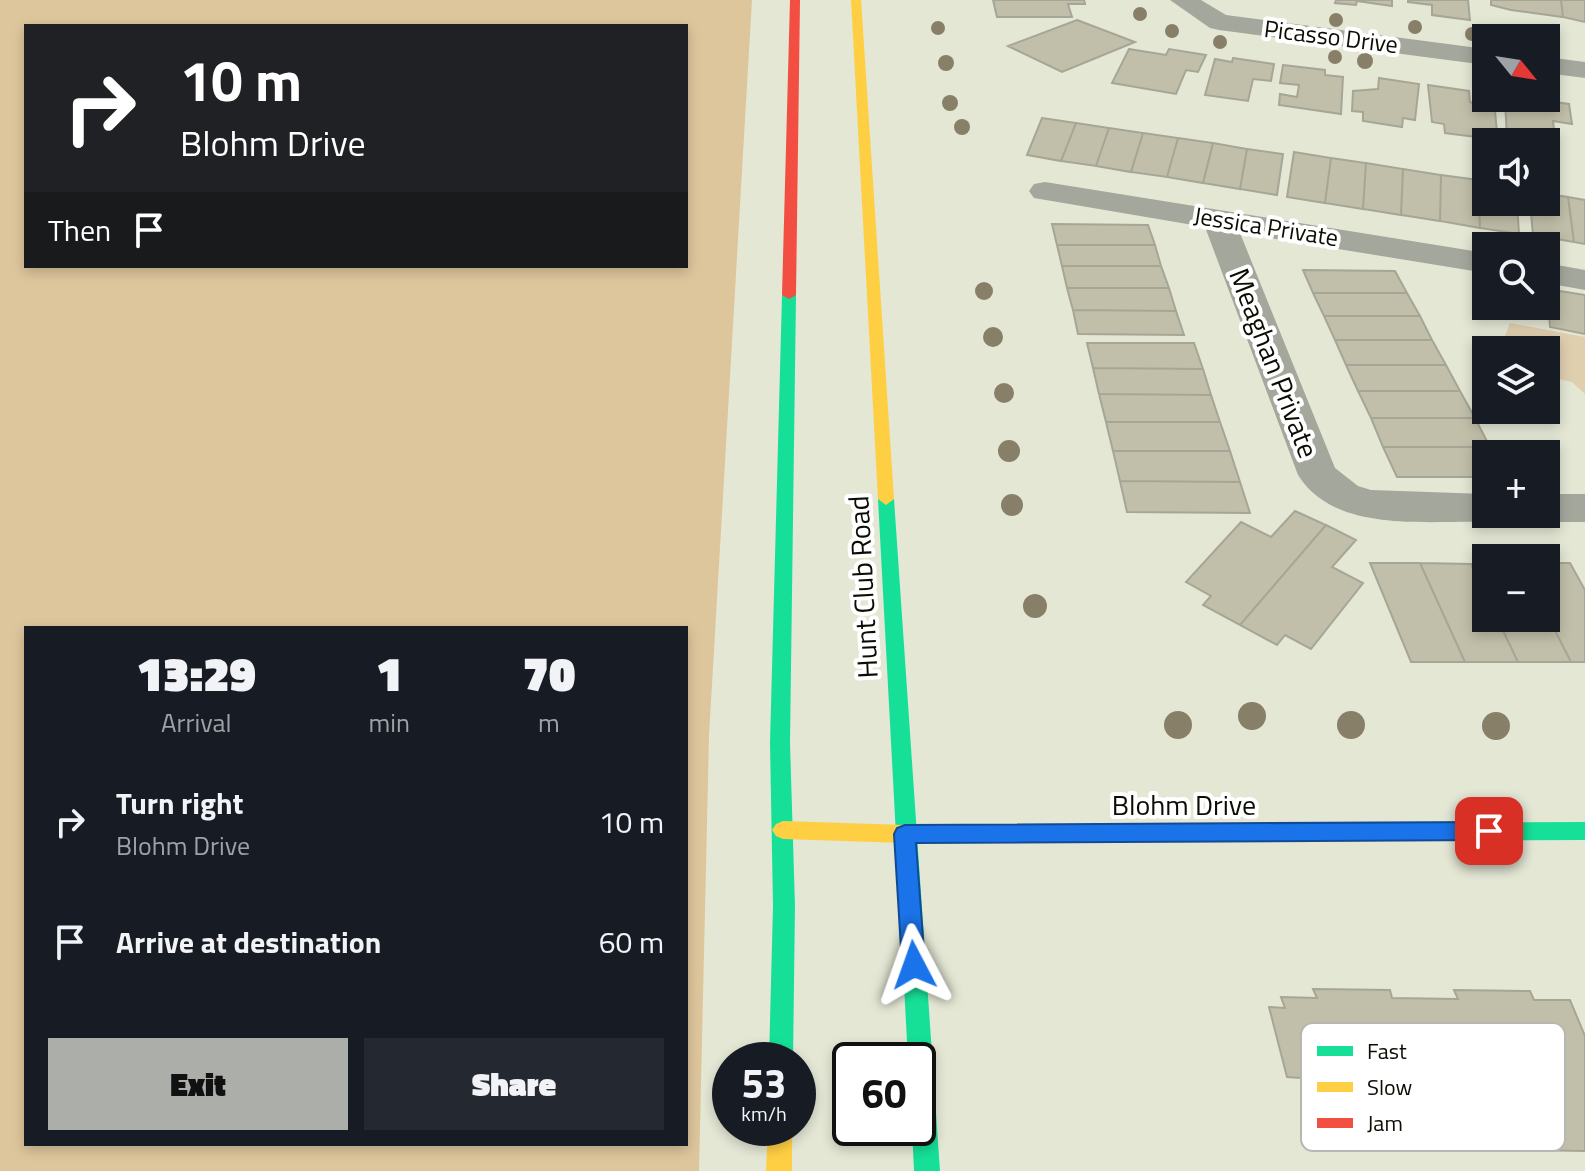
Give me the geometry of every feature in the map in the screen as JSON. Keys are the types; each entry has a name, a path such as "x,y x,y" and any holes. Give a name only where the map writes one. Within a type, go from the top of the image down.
{"main road":[{"path":"781,1042 783,830 780,743 795,0"},
{"name":"Hunt Club Road","path":"856,0 927,1171"},
{"name":"Blohm Drive","path":"783,830 905,834 1585,831"},
{"path":"779,1171 780,1146"}],"street":[{"name":"Picasso Drive","path":"1183,0 1219,22 1472,55"},
{"path":"1560,67 1585,70"},
{"name":"Jessica Private","path":"1045,191 1472,261"},
{"name":"Meaghan Private","path":"1219,220 1318,475 1343,496 1370,504 1472,508"},
{"path":"1560,276 1585,280"},
{"path":"1560,508 1585,508"}],"shaded area":[{"path":"0,0 752,0 709,736 699,1171 0,1171"},
{"path":"1510,323 1585,337 1585,394 1572,382 1560,379 1560,336 1505,336"}],"building":[{"path":"993,0 1084,0 1085,4 1068,4 1072,17 997,17"},
{"path":"1336,0 1392,0 1392,6 1357,1 1356,5 1335,3"},
{"path":"1408,0 1468,0 1470,20 1432,15 1432,5"},
{"path":"1491,0 1561,0 1563,17 1511,10 1491,5"},
{"path":"1561,0 1585,0 1585,22 1563,17"},
{"path":"1077,20 1135,42 1062,72 1008,46"},
{"path":"1129,49 1166,55 1169,49 1206,55 1198,72 1186,70 1176,94 1112,83"},
{"path":"1233,58 1274,64 1271,81 1253,79 1248,101 1205,95 1215,59 1232,62"},
{"path":"1283,65 1325,70 1325,75 1343,77 1341,114 1279,105 1280,94 1297,97 1299,85 1280,83"},
{"path":"1379,78 1419,84 1415,120 1403,118 1402,127 1363,121 1363,112 1352,111 1353,91 1378,89"},
{"path":"1428,85 1469,91 1472,112 1495,112 1497,128 1472,128 1472,136 1445,133 1444,124 1432,122"},
{"path":"1560,103 1569,104 1572,124 1553,121 1554,128 1506,128 1506,112 1560,112"},
{"path":"1042,118 1076,123 1061,161 1027,155"},
{"path":"1076,123 1109,128 1096,166 1061,161"},
{"path":"1109,128 1143,133 1131,172 1096,166"},
{"path":"1143,133 1178,138 1167,177 1131,172"},
{"path":"1178,138 1213,143 1203,183 1167,177"},
{"path":"1213,143 1247,149 1240,189 1203,183"},
{"path":"1247,149 1283,154 1277,195 1240,189"},
{"path":"1294,152 1331,158 1325,203 1287,197"},
{"path":"1331,158 1366,163 1363,209 1325,203"},
{"path":"1366,163 1403,169 1401,215 1363,209"},
{"path":"1403,169 1441,175 1440,221 1401,215"},
{"path":"1441,175 1472,179 1472,216 1480,216 1480,228 1440,221"},
{"path":"1560,196 1568,197 1574,242 1560,240 1560,232 1533,232 1531,216 1560,216"},
{"path":"1568,197 1585,200 1585,244 1574,242"},
{"path":"1480,216 1518,216 1519,232 1480,228"},
{"path":"1052,224 1148,225 1155,245 1057,245"},
{"path":"1057,245 1155,245 1161,266 1062,266"},
{"path":"1062,266 1161,266 1169,288 1067,288"},
{"path":"1303,270 1395,271 1407,293 1313,293"},
{"path":"1067,288 1169,288 1176,311 1073,310"},
{"path":"1560,291 1585,295 1585,334 1550,327 1549,320 1560,320"},
{"path":"1313,293 1407,293 1420,316 1324,316"},
{"path":"1073,310 1176,311 1184,335 1078,334"},
{"path":"1324,316 1420,316 1432,340 1335,340"},
{"path":"1335,340 1432,340 1446,365 1346,365"},
{"path":"1087,343 1194,343 1203,369 1093,368"},
{"path":"1346,365 1446,365 1460,391 1358,391"},
{"path":"1093,368 1203,369 1211,395 1099,394"},
{"path":"1358,391 1460,391 1472,413 1472,418 1371,418"},
{"path":"1099,394 1211,395 1220,422 1106,422"},
{"path":"1371,418 1472,418 1472,424 1478,424 1486,440 1472,440 1472,447 1383,447"},
{"path":"1106,422 1220,422 1230,451 1113,451"},
{"path":"1383,447 1472,447 1472,477 1397,477"},
{"path":"1113,451 1230,451 1240,482 1120,481"},
{"path":"1120,481 1240,482 1250,513 1127,512"},
{"path":"1295,511 1326,525 1240,625 1203,605 1211,596 1186,582 1241,522 1271,537"},
{"path":"1326,525 1356,540 1332,567 1363,583 1311,649 1285,635 1277,645 1240,625"},
{"path":"1370,563 1420,563 1465,662 1411,662"},
{"path":"1420,563 1471,564 1472,632 1504,632 1518,662 1465,662"},
{"path":"1560,563 1570,563 1585,590 1585,662 1571,662 1556,632 1560,632"},
{"path":"1504,632 1556,632 1571,662 1518,662"},
{"path":"1313,989 1390,990 1392,998 1458,999 1454,990 1530,991 1534,1000 1570,1000 1585,1036 1585,1151 1565,1151 1565,1023 1301,1023 1301,1078 1287,1077 1269,1007 1285,1008 1281,997 1317,998"}],"traffic: fast":[{"path":"781,1042 784,906 780,743 789,295"},
{"path":"886,499 927,1171"},
{"path":"1302,832 1585,831"}],"traffic: slow":[{"path":"856,0 886,499"},
{"path":"783,830 905,834 1302,832"},
{"path":"779,1171 780,1146"}],"traffic: jam":[{"path":"789,295 795,0"}],"route":[{"path":"914,965 905,834 1489,831"}]}
